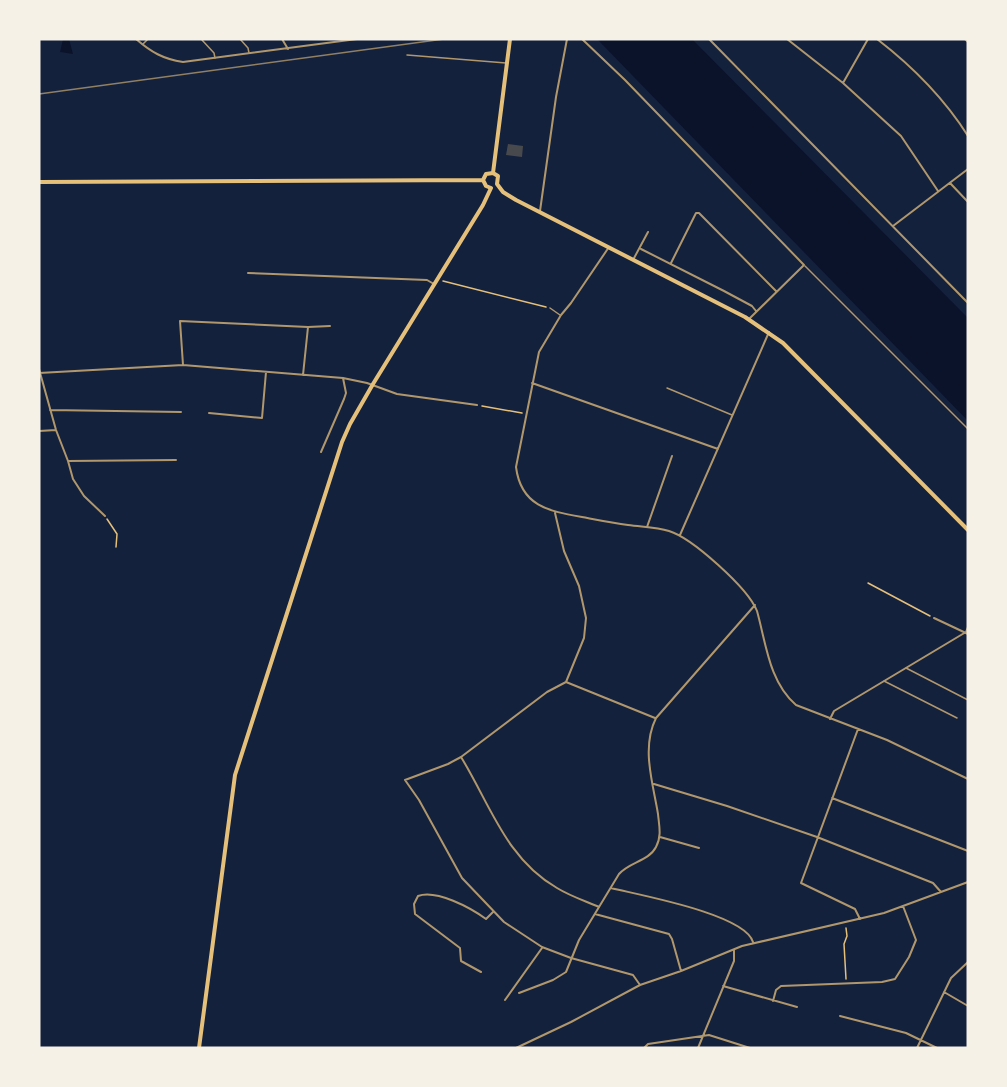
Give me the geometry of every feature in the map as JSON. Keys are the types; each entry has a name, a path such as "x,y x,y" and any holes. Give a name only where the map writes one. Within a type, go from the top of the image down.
{"main road":[{"path":"493,173 510,39"},
{"path":"483,180 486,174 493,173"},
{"path":"199,1048 235,775 342,442 373,384 491,188 497,184 498,178 493,173"},
{"path":"39,182 483,180"},
{"path":"483,180 486,186 491,188"},
{"path":"497,184 507,195 749,319 783,343 968,530"}],"street":[{"path":"136,39 167,60 183,62 357,39"},
{"path":"282,39 288,49"},
{"path":"539,212 542,205 555,97 567,39"},
{"path":"582,39 633,88 804,265 749,319"},
{"path":"787,39 843,83 901,136 938,191"},
{"path":"843,83 868,39"},
{"path":"877,39 933,89 968,136"},
{"path":"712,40 968,303"},
{"path":"892,226 968,169"},
{"path":"950,183 968,202"},
{"path":"671,263 696,213 699,213 776,291"},
{"path":"633,260 641,249 648,232"},
{"path":"609,247 561,315 539,352 516,466 518,479 530,499 543,508 555,512 663,529 681,535 737,583 754,605 776,680 784,695 796,705 858,729 968,779"},
{"path":"641,249 752,306 756,311"},
{"path":"248,273 436,282"},
{"path":"183,365 180,321 330,326"},
{"path":"303,375 308,327"},
{"path":"681,535 769,333"},
{"path":"105,516 84,496 73,479 39,372 183,365 344,378 373,384 397,394 477,405"},
{"path":"209,413 262,418 266,372"},
{"path":"321,452 346,393 344,378"},
{"path":"532,382 719,449"},
{"path":"50,410 182,412"},
{"path":"39,431 56,430"},
{"path":"646,527 672,456"},
{"path":"68,461 176,460"},
{"path":"555,512 564,551 579,586 586,618 584,638 566,682 547,692 461,757 405,780 419,800 462,878 493,912 521,935 542,947 571,958 633,975 640,985"},
{"path":"519,993 553,980 566,972 579,940 622,871 653,852 660,837 648,747 649,734 656,718 754,605"},
{"path":"934,618 967,633"},
{"path":"967,633 968,627"},
{"path":"830,718 834,711 967,633"},
{"path":"566,682 656,718"},
{"path":"858,729 801,883 855,909 860,919"},
{"path":"461,757 501,832 521,860 558,889 599,907"},
{"path":"654,784 817,837 933,883 941,892"},
{"path":"832,798 968,851"},
{"path":"660,837 699,848"},
{"path":"516,1048 525,1047 640,985 753,943 860,919 968,882"},
{"path":"611,888 718,915 748,933 753,943"},
{"path":"482,972 461,961 460,948 415,914 414,904 418,896 427,893 470,908 486,919 493,912"},
{"path":"773,1001 776,990 781,986 891,982 900,974 916,940 903,906"},
{"path":"595,915 669,934 681,971"},
{"path":"505,1000 542,947"},
{"path":"698,1048 734,961 734,950"},
{"path":"917,1048 951,978 966,963 968,967"},
{"path":"723,986 797,1007"},
{"path":"945,992 968,1006"},
{"path":"840,1016 921,1039 937,1048"},
{"path":"644,1048 648,1044 709,1035 750,1048"}],"lane":[{"path":"142,45 148,39"},
{"path":"240,39 248,48 249,54"},
{"path":"202,40 214,53 215,59"},
{"path":"407,55 507,63"},
{"path":"804,265 968,429"},
{"path":"550,309 561,315"},
{"path":"667,388 732,416"},
{"path":"906,668 968,700"},
{"path":"884,680 957,718"}],"path":[{"path":"436,282 550,309"},
{"path":"477,405 526,414"},
{"path":"105,516 117,534 117,547"},
{"path":"868,583 934,618"},
{"path":"845,923 846,983"}],"water":[{"path":"63,39 69,39 73,54 60,52"},
{"path":"597,39 692,39 968,318 968,421"}],"building":[{"path":"508,144 523,146 522,157 506,155"}],"railway":[{"path":"39,94 444,39"}]}
